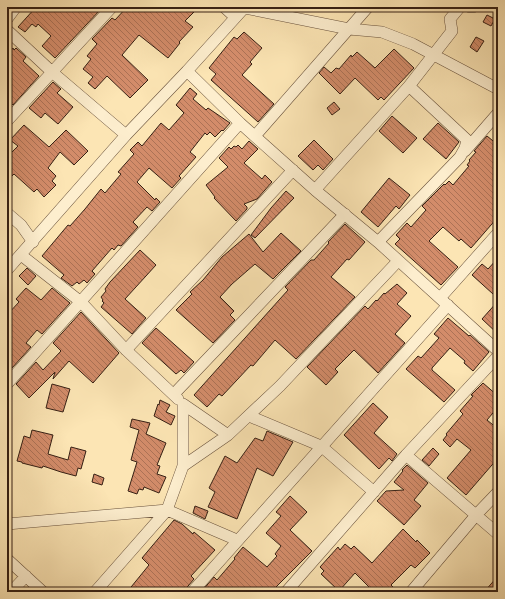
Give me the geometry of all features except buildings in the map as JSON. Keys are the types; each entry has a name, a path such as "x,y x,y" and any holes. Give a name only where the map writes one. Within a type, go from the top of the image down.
{"street":[{"path":"7,19 16,7"},
{"path":"7,122 111,7"},
{"path":"224,7 235,17"},
{"path":"7,270 21,256 126,135 188,71 245,7 349,29 382,32 434,54 498,89"},
{"path":"255,136 368,7"},
{"path":"315,190 409,86 452,31 450,19 460,7"},
{"path":"7,30 52,72 126,135"},
{"path":"188,71 240,123 444,301 497,357 406,455 286,592"},
{"path":"409,86 467,140 460,157"},
{"path":"378,242 460,157 498,112"},
{"path":"7,384 240,123"},
{"path":"126,350 293,170"},
{"path":"7,213 21,225 33,242"},
{"path":"174,394 345,214"},
{"path":"192,592 321,446 444,301 498,233"},
{"path":"21,256 81,302 126,350 183,404 228,435"},
{"path":"183,466 228,435 249,416 280,386 398,261"},
{"path":"95,592 167,510 183,466 183,404"},
{"path":"249,416 321,446 374,492"},
{"path":"406,455 498,534"},
{"path":"411,592 476,514 498,492"},
{"path":"7,524 167,510 237,540"},
{"path":"7,559 43,592"},
{"path":"11,592 26,576"}]}
